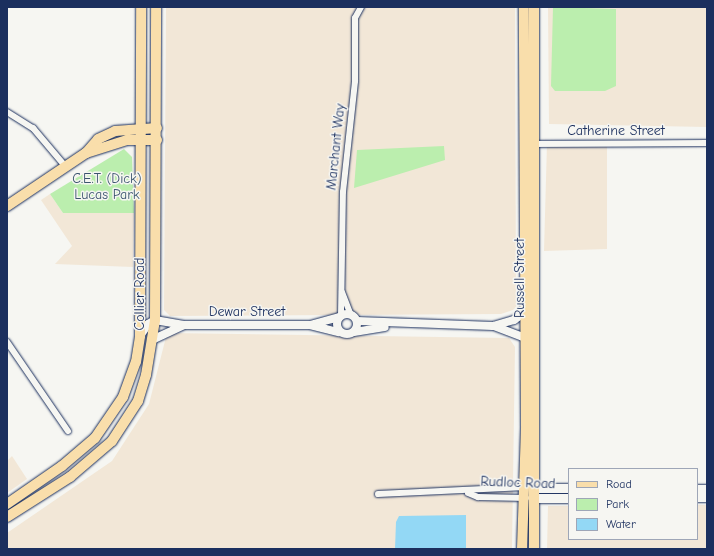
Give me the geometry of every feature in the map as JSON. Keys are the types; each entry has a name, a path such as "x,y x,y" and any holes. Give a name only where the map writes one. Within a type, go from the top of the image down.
{"main road":[{"name":"Collier Road","path":"7,504 62,466 95,438 123,398 136,362 140,336 141,7"},
{"name":"Collier Road","path":"7,517 70,477 112,441 138,401 154,339 155,320 157,140 156,7"},
{"name":"Russell Street","path":"524,7 530,144 530,323 535,488 534,549"},
{"name":"Russell Street","path":"522,549 525,338 530,323 525,312 534,7"},
{"path":"7,206 86,153 98,139 115,131 157,128"},
{"path":"86,153 117,142 157,140"},
{"name":"Rudloc Road","path":"535,488 568,488"},
{"name":"Rudloc Road","path":"534,498 568,498"}],"street":[{"name":"Marchant Way","path":"340,316 342,292 343,192 355,81 355,18 361,7"},
{"path":"7,112 33,128 66,167"},
{"name":"Catherine Street","path":"530,144 707,143"},
{"name":"Marchant Way","path":"342,292 354,318"},
{"path":"394,325 354,332 346,335 339,332 336,322 340,316 394,325 493,326 514,320 525,312"},
{"name":"Dewar Street","path":"310,325 340,316"},
{"path":"354,318 354,332"},
{"path":"140,336 148,324 155,320"},
{"name":"Dewar Street","path":"155,320 184,325 310,325 339,332"},
{"name":"Dewar Street","path":"154,339 184,325"},
{"path":"493,326 525,338"},
{"path":"7,342 68,431"},
{"name":"Rudloc Road","path":"378,494 466,492 523,487 535,488"},
{"name":"Rudloc Road","path":"466,492 478,497 534,498"}],"shaded area":[{"path":"166,7 515,7 516,307 513,310 501,314 170,316 164,310"},
{"path":"548,7 707,7 707,127 549,124"},
{"path":"547,143 607,143 607,249 544,251"},
{"path":"50,194 63,213 134,213 133,267 55,264 72,246 41,200"},
{"path":"167,333 509,338 515,347 512,549 7,549 7,533 112,461 149,404"},
{"path":"12,456 27,479 7,493 7,461"},
{"path":"698,505 707,505 707,549 547,549 548,506 568,506 568,540 698,540"}],"green space":[{"path":"553,7 616,9 616,86 605,91 555,91 551,86"},
{"path":"444,146 445,160 354,188 357,150"},
{"name":"C.E.T. (Dick) Lucas Park","path":"124,149 132,157 134,213 63,213 50,194"}],"water":[{"path":"466,515 466,549 395,549 396,522 399,516"}]}
